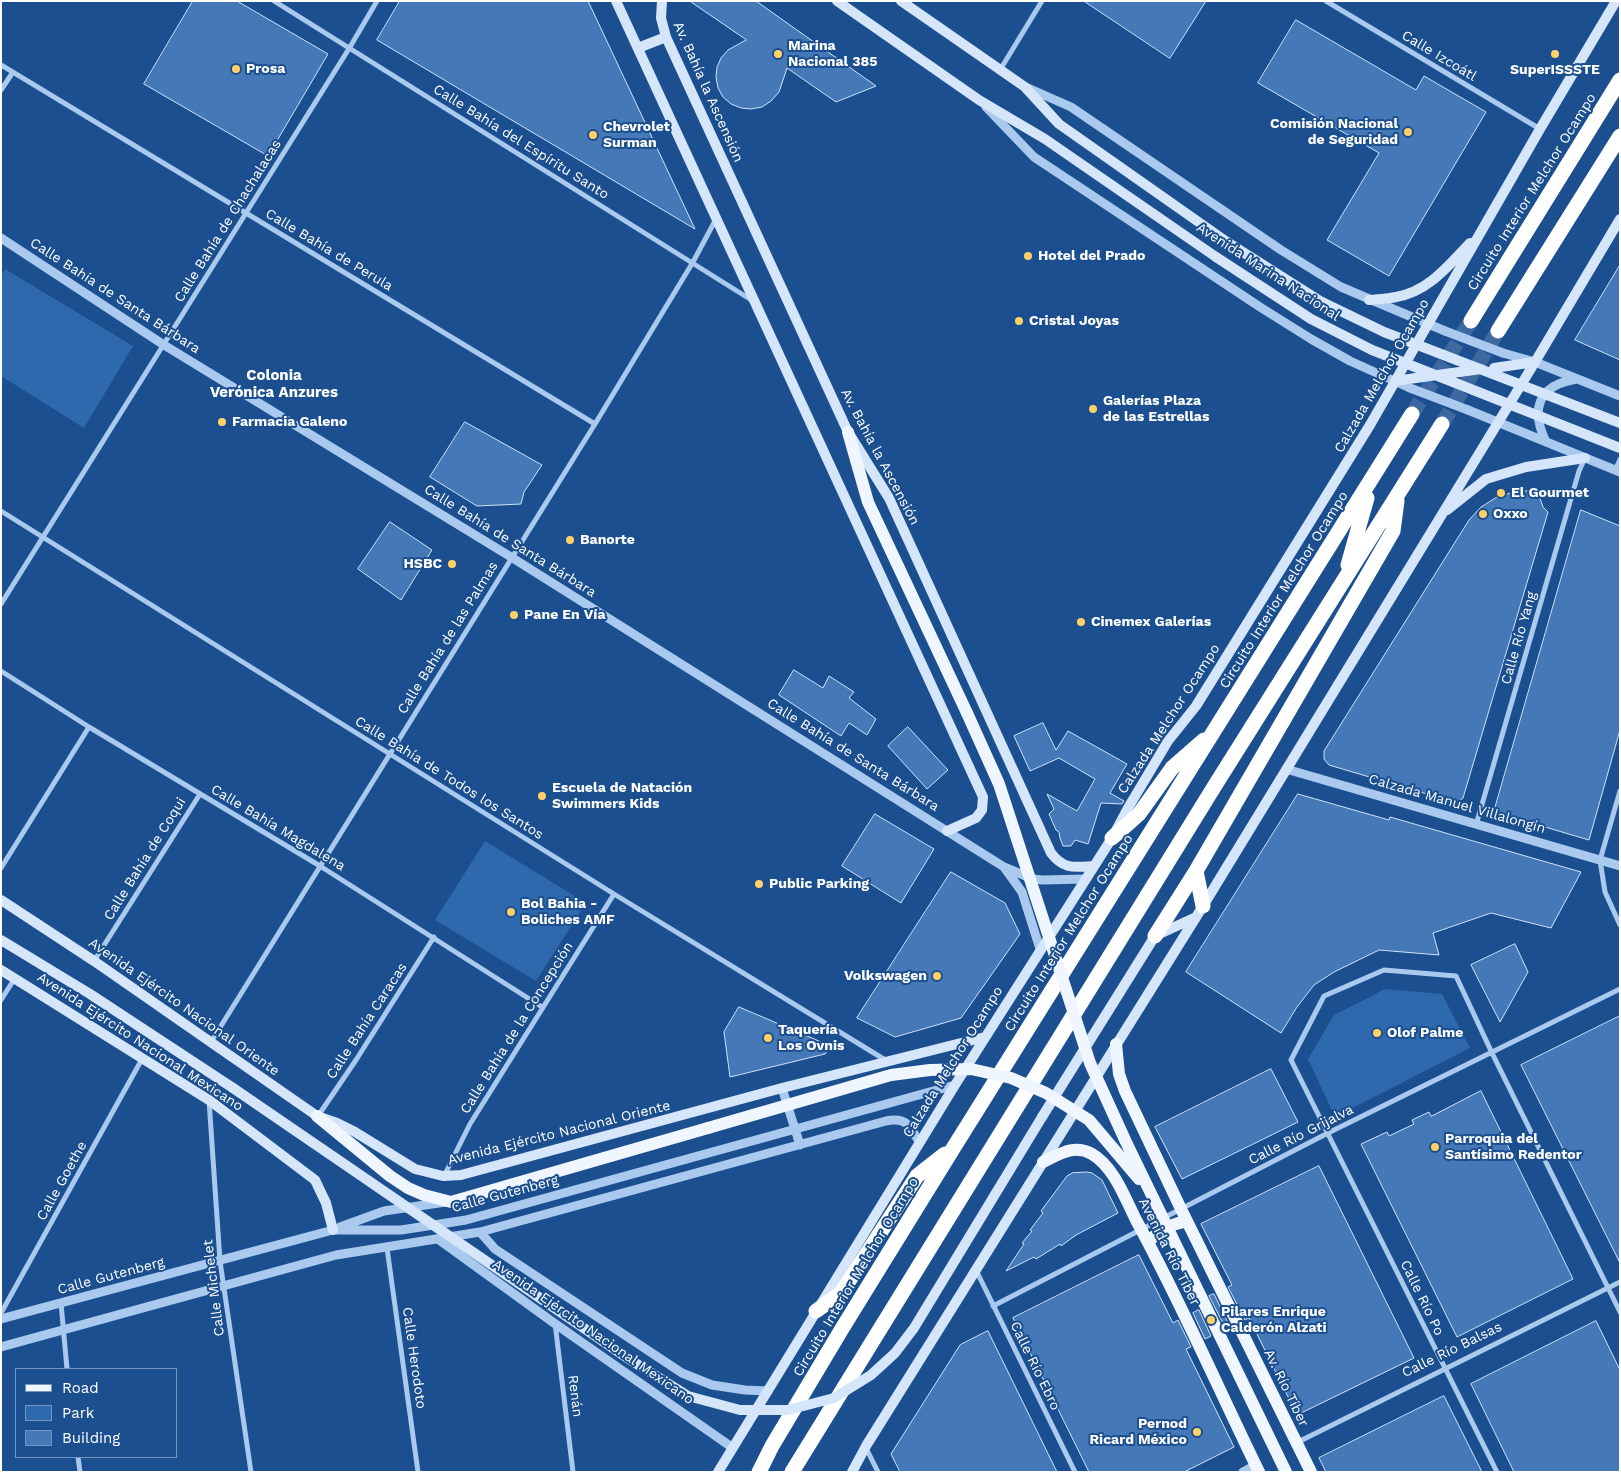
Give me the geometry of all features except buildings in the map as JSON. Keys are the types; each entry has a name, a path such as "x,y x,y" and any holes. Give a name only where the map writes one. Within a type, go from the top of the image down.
{"highway":[{"name":"Circuito Interior Melchor Ocampo","path":"1471,321 1620,80"},
{"path":"1498,331 1620,136"},
{"name":"Circuito Interior Melchor Ocampo","path":"759,1472 772,1446 833,1344 954,1147 1412,414"},
{"path":"792,1472 1214,787 1442,424"},
{"path":"1343,584 1372,480"},
{"path":"1155,936 1196,871 1393,531 1397,496"},
{"path":"1112,838 1139,814 1172,768 1216,729"},
{"path":"1196,871 1199,912"},
{"path":"816,1311 841,1293 917,1176 954,1147"}],"main road":[{"path":"616,1 983,796 982,810 976,818 947,831"},
{"name":"Av. Bahía la Ascensión","path":"662,1 661,18 666,37 848,432 889,498 1051,853 1057,861 1067,867 1094,866"},
{"name":"Avenida Marina Nacional","path":"837,1 979,100 1045,139 1216,257 1310,319 1372,350 1620,448"},
{"name":"Avenida Marina Nacional","path":"901,1 1025,87 1059,124 1227,242 1320,301 1384,332 1620,423"},
{"name":"Calzada Melchor Ocampo","path":"718,1472 954,1086 1112,838 1168,741 1196,706 1370,425 1616,1"},
{"path":"638,48 666,37"},
{"path":"852,1472 866,1446 1199,912 1535,362 1620,219"},
{"path":"1369,300 1395,298 1427,285 1481,231"},
{"path":"1395,381 1535,362"},
{"path":"848,432 868,502 999,784 1090,1062 1151,1195 1286,1472"},
{"path":"1443,513 1486,479 1526,467 1585,458"},
{"name":"Avenida Ejército Nacional Oriente","path":"1,900 94,961 317,1116 356,1132 415,1169 443,1176 461,1175 782,1088 985,1037"},
{"path":"1,940 90,994 233,1088 551,1308 688,1396 740,1410 788,1410 834,1398 871,1375 895,1353 914,1328 1155,936 1199,912"},
{"name":"Avenida Ejército Nacional Mexicano","path":"1,970 209,1100 315,1180 326,1203 333,1230"},
{"path":"1116,1044 1122,1085 1184,1215 1148,1241"},
{"path":"317,1116 390,1176 408,1188 424,1195 451,1202 891,1076 930,1070 970,1069 1011,1078 1039,1090 1090,1120 1151,1195"},
{"name":"Avenida Río Tíber","path":"1043,1162 1070,1150 1084,1151 1096,1157 1113,1176 1148,1241 1258,1469"},
{"name":"Av. Río Tíber","path":"1184,1215 1311,1472"}],"street":[{"name":"Calle Bahía del Espíritu Santo","path":"274,1 756,303"},
{"name":"Calle Bahía de Chachalacas","path":"1,604 44,538 377,1"},
{"path":"1000,70 1042,1"},
{"name":"Calle Izcoátl","path":"1326,1 1540,130"},
{"name":"Calle Bahía de Perula","path":"1,65 594,424"},
{"path":"1,90 12,72"},
{"name":"Avenida Marina Nacional","path":"1025,87 1071,107 1341,287 1445,331 1503,353 1535,362 1620,396"},
{"name":"Avenida Marina Nacional","path":"979,100 1034,157 1310,339 1350,361 1410,388 1618,471"},
{"name":"Calle Bahía de las Palmas","path":"211,1042 594,424 693,262 716,218"},
{"name":"Calle Bahía de Santa Bárbara","path":"2,239 164,345 511,557 1004,867"},
{"path":"1546,442 1537,418 1539,406 1544,395 1553,386 1564,381 1577,379"},
{"name":"Calle Río Yang","path":"1476,824 1579,471 1585,458"},
{"path":"1618,471 1620,459"},
{"name":"Calle Bahía de Todos los Santos","path":"1,511 614,894 887,1061"},
{"name":"Calle Bahía Magdalena","path":"1,671 89,727 320,866 542,1007"},
{"path":"1,868 89,727"},
{"name":"Calzada Manuel Villalongín","path":"1286,769 1620,866"},
{"path":"1620,791 1600,860 1605,892 1620,925"},
{"name":"Calle Bahía de Coqui","path":"94,961 200,794"},
{"path":"1004,867 1033,879 1086,879"},
{"path":"1004,867 1022,892 1040,949"},
{"name":"Calle Bahía de la Concepción","path":"443,1176 470,1124 614,894"},
{"name":"Calle Bahía Caracas","path":"317,1116 356,1060 434,937"},
{"name":"Calle Río Po","path":"1492,1052 1456,976 1384,970 1324,996 1292,1060 1497,1472"},
{"path":"1,1000 15,978"},
{"name":"Calle Río Grijalva","path":"993,1306 1142,1230 1184,1215 1328,1133 1620,989"},
{"path":"1492,1052 1620,1312"},
{"name":"Calle Goethe","path":"1,1313 142,1059"},
{"name":"Calle Gutenberg","path":"1,1319 333,1230 400,1230 466,1220 795,1128 954,1086"},
{"path":"782,1088 800,1145"},
{"name":"Calle Michelet","path":"209,1100 220,1261 250,1472"},
{"name":"Calle Gutenberg","path":"1,1347 336,1255 480,1232 895,1120 908,1124 920,1142"},
{"path":"333,1230 384,1211 451,1202"},
{"path":"480,1232 495,1249 682,1373 712,1385 768,1391"},
{"name":"Avenida Ejército Nacional Mexicano","path":"438,1239 733,1448"},
{"name":"Calle Herodoto","path":"387,1248 418,1472"},
{"name":"Calle Río Ebro","path":"976,1269 1075,1472"},
{"name":"Calle Río Balsas","path":"1297,1443 1620,1282"},
{"path":"61,1304 68,1368"},
{"name":"Renán","path":"554,1323 573,1472"},
{"path":"866,1446 878,1472"},
{"path":"78,1458 80,1472"},
{"path":"1243,1472 1258,1469"}],"green space":[{"path":"5,269 133,346 84,428 1,376 1,276"},
{"name":"Bol Bahia - Boliches AMF","path":"485,841 586,903 536,981 435,920"},
{"path":"1385,989 1442,994 1470,1048 1335,1117 1308,1059 1334,1015"}],"tunnel":[{"path":"1412,414 1471,321"},
{"path":"1442,424 1498,331"}],"place":[{"name":"Marina Nacional 385","path":"778,54"},
{"name":"SuperISSSTE","path":"1555,54"},
{"name":"Prosa","path":"236,69"},
{"name":"Comisión Nacional de Seguridad","path":"1408,132"},
{"name":"Chevrolet Surman","path":"593,135"},
{"name":"Hotel del Prado","path":"1028,256"},
{"name":"Cristal Joyas","path":"1019,321"},
{"name":"Galerías Plaza de las Estrellas","path":"1093,409"},
{"name":"Farmacia Galeno","path":"222,422"},
{"name":"El Gourmet","path":"1501,493"},
{"name":"Oxxo","path":"1483,514"},
{"name":"Banorte","path":"570,540"},
{"name":"HSBC","path":"452,564"},
{"name":"Pane En Vía","path":"514,615"},
{"name":"Cinemex Galerías","path":"1081,622"},
{"name":"Escuela de Natación Swimmers Kids","path":"542,796"},
{"name":"Public Parking","path":"759,884"},
{"name":"Bol Bahia - Boliches AMF","path":"511,912"},
{"name":"Volkswagen","path":"937,976"},
{"name":"Olof Palme","path":"1377,1033"},
{"name":"Taquería Los Ovnis","path":"768,1038"},
{"name":"Parroquia del Santísimo Redentor","path":"1435,1147"},
{"name":"Pilares Enrique Calderón Alzati","path":"1211,1320"},
{"name":"Pernod Ricard México","path":"1197,1432"}],"district":[{"name":"Colonia Verónica Anzures","path":"274,384"}]}
